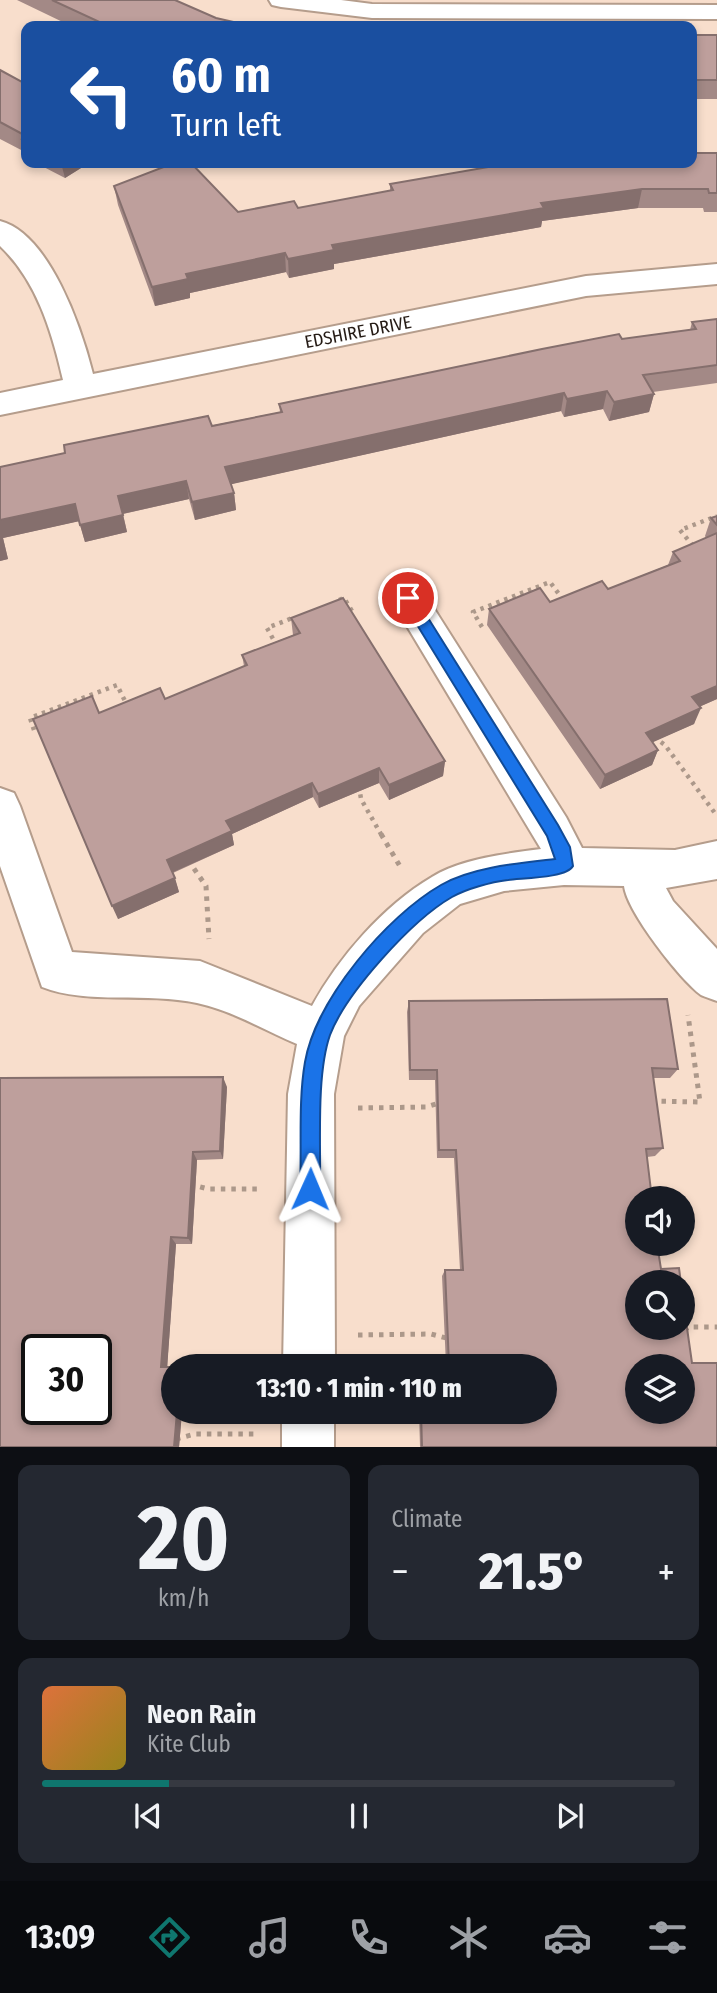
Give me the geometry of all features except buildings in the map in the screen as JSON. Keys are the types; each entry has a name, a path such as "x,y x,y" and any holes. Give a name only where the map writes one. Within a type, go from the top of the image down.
{"street":[{"path":"281,0 372,11 717,12"},
{"path":"0,230 11,239 50,289 70,339 81,388"},
{"name":"EDSHIRE DRIVE","path":"0,404 586,286 717,274"},
{"path":"408,598 552,830 561,847 564,866"},
{"path":"0,806 57,972 152,976 200,982 322,1032"},
{"path":"309,1354 311,1094 322,1032 344,991 377,951 408,919 448,890 504,872 564,866 675,869 717,860"},
{"path":"642,870 646,896 658,915 717,980"},
{"path":"284,1440 298,1424"}],"path":[{"path":"700,553 680,530 717,516"},
{"path":"482,626 473,612 550,582 565,602 565,610"},
{"path":"331,603 344,598 352,611"},
{"path":"283,654 267,628 306,613"},
{"path":"34,730 30,718 117,685 128,708 126,717"},
{"path":"648,729 665,745 717,816"},
{"path":"355,777 361,799 404,874"},
{"path":"184,852 198,869 211,896 209,944"},
{"path":"640,1100 700,1102 687,1011"},
{"path":"349,1108 426,1107 443,1101"},
{"path":"177,1184 208,1189 276,1189"},
{"path":"695,1327 717,1327"},
{"path":"353,1335 431,1334 454,1340"},
{"path":"172,1440 195,1434 284,1440"}],"route":[{"path":"310,1189 314,1063 322,1032 344,991 408,919 448,890 504,872 564,866 561,847 552,830 408,598"}]}
